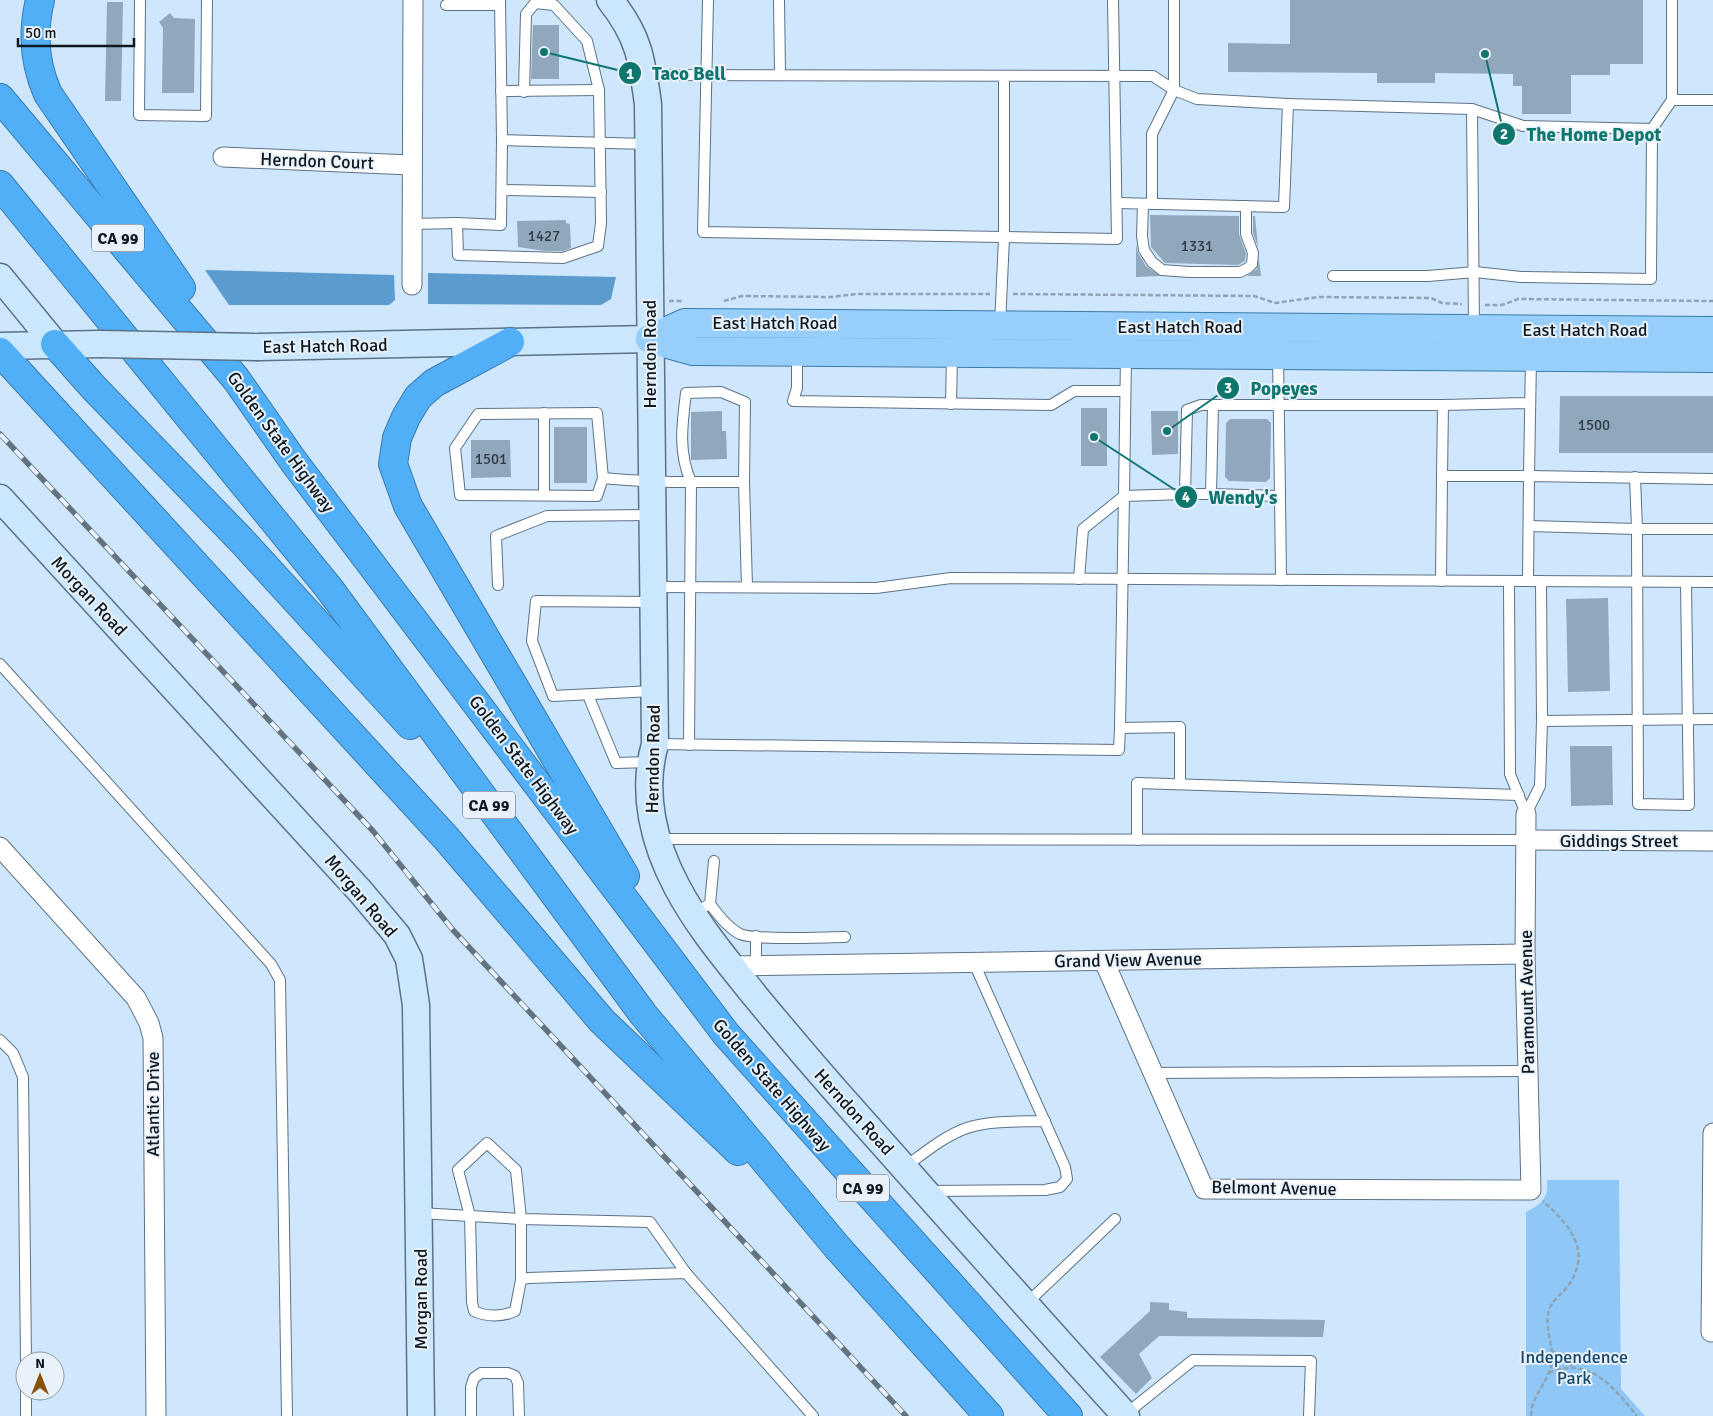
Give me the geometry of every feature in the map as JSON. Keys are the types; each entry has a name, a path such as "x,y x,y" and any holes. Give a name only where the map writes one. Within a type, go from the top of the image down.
{"highway":[{"path":"40,0 35,25 36,57 40,75 48,94 182,291 236,379"},
{"name":"Golden State Highway","path":"0,98 236,379 294,462 726,1034 1068,1416"},
{"name":"CA 99","path":"0,186 328,587 643,1014 837,1246 989,1416"},
{"path":"510,342 434,383 418,397 406,416 397,438 393,464 408,506 608,845 665,953"},
{"path":"55,344 94,388 241,540 347,654 526,855"},
{"path":"4,348 446,838 602,1021 837,1246"}],"main road":[{"name":"East Hatch Road","path":"650,339 685,323 1000,325 1474,317 1713,331"},
{"name":"East Hatch Road","path":"650,339 693,351 1713,358"}],"street":[{"path":"412,285 413,0"},
{"name":"Herndon Road","path":"610,0 633,34 641,55 648,104 654,691 651,813 656,839 676,886 701,909 744,966 809,1062 1126,1416"},
{"name":"Herndon Court","path":"224,157 411,164"},
{"path":"0,277 55,344"},
{"name":"East Hatch Road","path":"4,348 55,344 259,347 650,339"},
{"name":"Morgan Road","path":"0,498 360,891 397,935 409,959 416,1005 421,1416"},
{"name":"Paramount Avenue","path":"1526,814 1525,954 1528,1071 1537,1195"},
{"name":"Giddings Street","path":"1525,840 1713,841"},
{"name":"Atlantic Drive","path":"0,847 136,998 150,1023 152,1038 156,1416"},
{"name":"Grand View Avenue","path":"744,966 1525,954"},
{"name":"Belmont Avenue","path":"1104,961 1204,1189 1537,1195"},
{"path":"1710,1332 1713,1133"}],"lane":[{"path":"140,0 139,115 206,116 207,0"},
{"path":"708,0 708,75 703,232 1117,240 1116,76 1113,0"},
{"path":"779,0 780,75"},
{"path":"1174,0 1174,90 1152,134 1148,204 1142,236 1144,250 1152,262 1162,270 1240,272 1252,264 1253,253 1246,234 1246,206"},
{"path":"1333,276 1428,276 1475,272 1521,277 1650,279 1652,128 1672,100 1672,0"},
{"path":"412,224 502,225 500,3 446,5"},
{"path":"457,223 458,255 563,258 598,246 602,223 599,90 588,41 554,5 535,3 526,14 524,92"},
{"path":"644,75 1153,76 1174,90 1197,99 1288,104 1472,108 1523,126 1652,128"},
{"path":"1000,325 1004,238 1004,76"},
{"path":"501,92 599,90"},
{"path":"1672,100 1713,100"},
{"path":"1117,203 1284,207 1288,104"},
{"path":"1472,108 1474,317"},
{"path":"502,140 648,144"},
{"path":"502,190 601,192"},
{"path":"797,352 797,388 793,401 1051,405 1074,391 1125,391"},
{"path":"951,404 952,353"},
{"path":"588,695 616,763 689,745 1119,750 1126,354"},
{"path":"1278,355 1281,580"},
{"path":"1528,581 1531,357"},
{"path":"689,745 691,482 683,464 682,429 686,393 721,392 745,402 744,482 747,587"},
{"path":"1185,494 1186,410 1201,405 1530,403"},
{"path":"1211,494 1213,405"},
{"path":"1441,581 1443,405"},
{"path":"544,413 544,495"},
{"path":"597,413 602,478 597,496 460,495 455,448 478,414 597,413"},
{"path":"1442,476 1713,478"},
{"path":"1636,477 1638,804 1689,805 1686,582"},
{"path":"602,478 652,483 744,482"},
{"path":"1079,579 1083,529 1124,496 1211,494 1280,496"},
{"path":"498,585 496,536 547,516 652,515"},
{"path":"1529,526 1713,529"},
{"path":"654,691 553,696 532,641 536,601 653,594 689,587 876,588 952,578 1713,582"},
{"path":"1509,581 1510,774 1526,814"},
{"path":"1526,814 1540,786 1542,721 1541,581"},
{"path":"0,664 271,964 280,980 286,1416"},
{"path":"1542,721 1713,719"},
{"path":"1120,728 1180,727 1180,784"},
{"path":"1137,840 1137,783 1519,795"},
{"path":"656,839 1525,840"},
{"path":"714,861 701,909 741,934 756,936 845,937"},
{"path":"744,966 756,936"},
{"path":"924,1190 1045,1190 1060,1187 1067,1179 1066,1168 974,963"},
{"path":"0,1040 13,1053 23,1077 26,1351"},
{"path":"1153,1073 1528,1071"},
{"path":"904,1168 947,1137 968,1128 988,1124 1045,1121"},
{"path":"488,1143 516,1170 521,1219 521,1280 515,1311 507,1314 482,1315 474,1311 472,1302 470,1216 458,1170 488,1143"},
{"path":"420,1213 521,1219 650,1222 686,1273 813,1416"},
{"path":"1025,1305 1115,1218"},
{"path":"521,1280 528,1278 686,1273"},
{"path":"1126,1416 1192,1360 1311,1361 1309,1416"},
{"path":"471,1416 471,1386 474,1378 481,1373 508,1372 515,1376 518,1383 519,1416"},
{"path":"26,1401 26,1416"}],"path":[{"path":"715,301 725,301 742,296 831,297 856,294 1254,296 1275,303 1319,297 1431,298 1474,317 1518,299 1713,301"},
{"path":"650,300 687,301"},
{"path":"1537,1195 1574,1234 1578,1252 1576,1269 1570,1283 1555,1299 1549,1310 1548,1338 1552,1350 1559,1359 1602,1378 1637,1416"},
{"path":"1531,1416 1534,1398 1549,1373 1552,1350"},
{"path":"1549,1373 1572,1366"}],"green space":[{"name":"Independence Park","path":"1547,1180 1619,1180 1621,1389 1645,1416 1526,1416 1526,1212 1543,1200 1547,1191"}],"shaded area":[{"path":"205,270 394,275 395,300 389,305 229,305"},
{"path":"428,273 616,277 611,299 601,305 428,304"}],"building":[{"path":"1290,0 1643,0 1643,64 1610,64 1610,75 1571,75 1571,114 1522,114 1522,86 1513,86 1513,74 1435,73 1435,83 1377,83 1377,73 1228,72 1228,43 1290,44"},
{"path":"107,2 123,2 121,101 105,101"},
{"path":"170,13 174,18 195,19 194,93 162,93 163,28 159,22"},
{"path":"533,25 559,25 559,79 531,79"},
{"path":"1150,215 1239,216 1239,234 1246,254 1245,261 1238,265 1165,263 1151,247"},
{"path":"1253,216 1255,216 1258,247 1253,233"},
{"path":"566,220 566,223 570,224 571,248 563,251 545,251 518,247 517,221"},
{"path":"1136,244 1138,253 1146,266 1160,276 1136,277"},
{"path":"1259,259 1261,276 1247,276 1257,269"},
{"path":"1560,396 1713,396 1713,453 1559,453"},
{"path":"1081,408 1107,408 1107,466 1081,466"},
{"path":"722,411 722,431 726,431 727,459 691,460 691,412"},
{"path":"1151,411 1178,411 1178,454 1152,455"},
{"path":"1230,419 1267,419 1271,423 1270,478 1266,482 1229,481 1225,477 1226,423"},
{"path":"554,427 587,427 587,483 554,483"},
{"path":"471,440 510,440 511,477 471,478"},
{"path":"1608,598 1610,691 1568,692 1566,599"},
{"path":"1570,746 1612,746 1613,805 1571,806"},
{"path":"1150,1302 1169,1303 1169,1310 1187,1312 1187,1318 1325,1320 1323,1337 1159,1336 1139,1354 1152,1378 1136,1394 1100,1357 1150,1311"}],"railway":[{"path":"0,434 373,831 453,930 906,1416"}],"place":[{"name":"Taco Bell","path":"544,52"},
{"name":"The Home Depot","path":"1485,54"},
{"name":"Popeyes","path":"1167,431"},
{"name":"Wendy's","path":"1094,437"}]}
